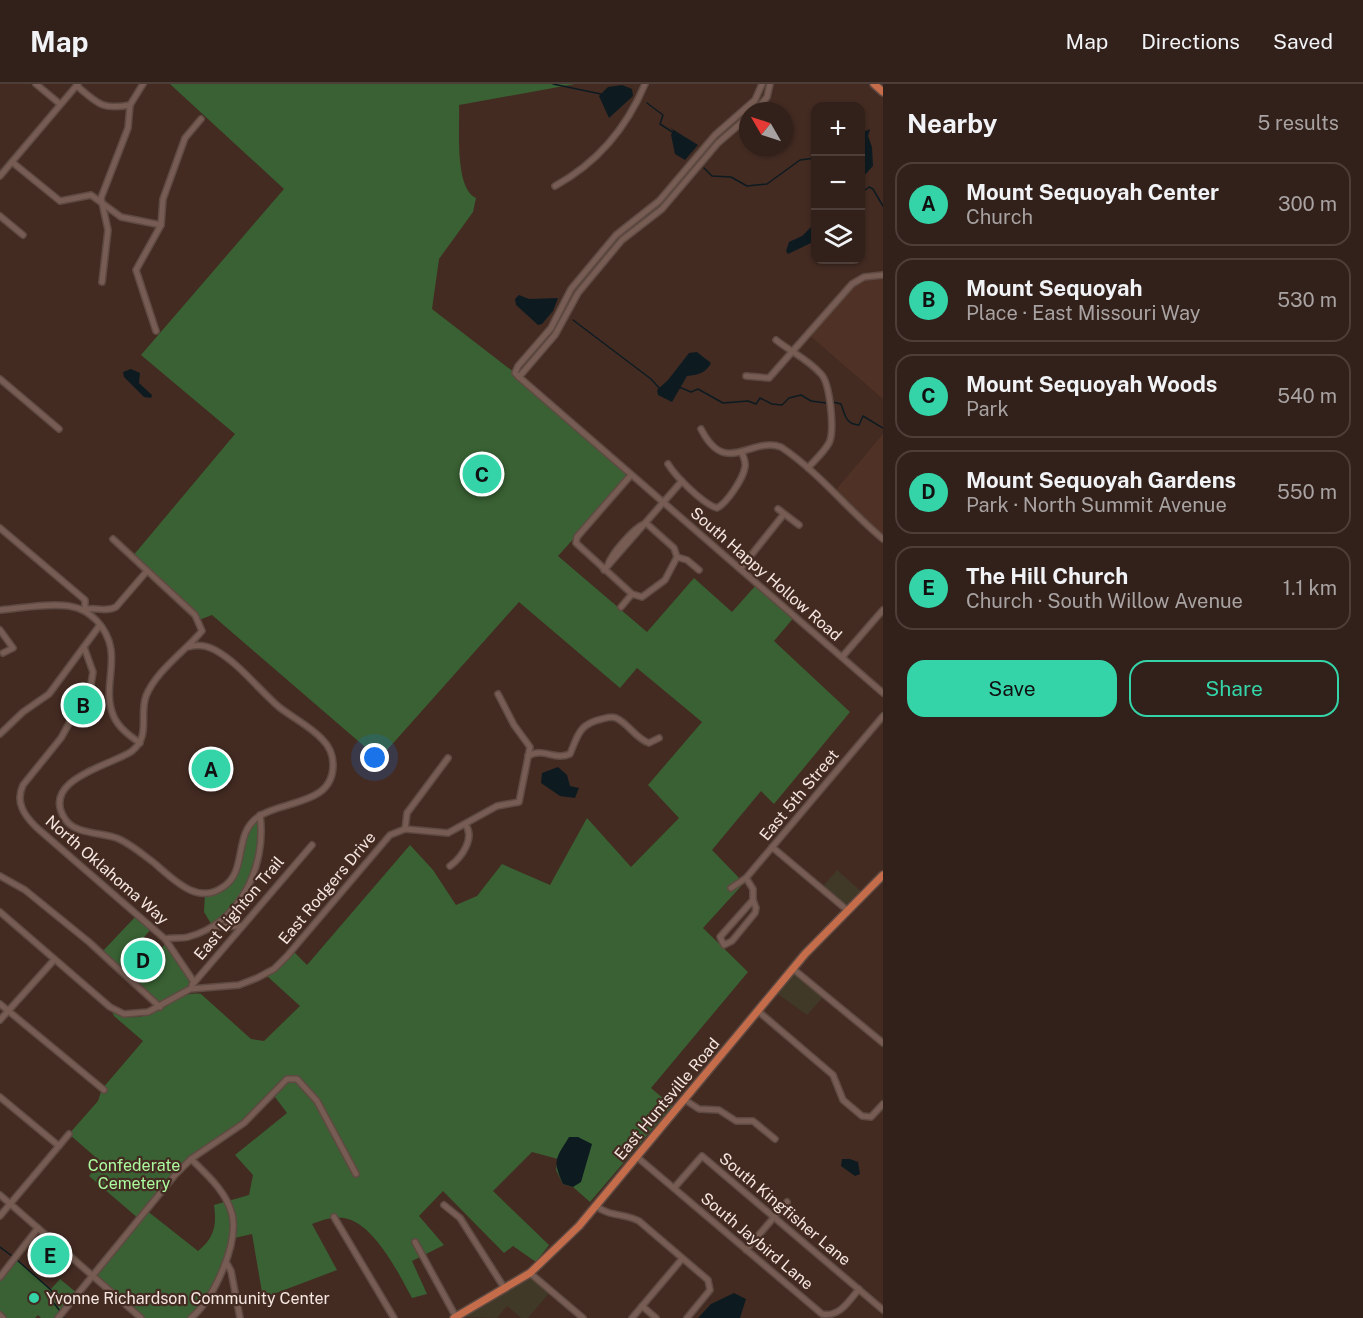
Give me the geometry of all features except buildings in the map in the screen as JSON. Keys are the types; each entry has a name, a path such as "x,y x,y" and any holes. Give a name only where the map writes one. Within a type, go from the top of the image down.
{"main road":[{"name":"East Huntsville Road","path":"455,1317 530,1273 596,1206 792,968 883,875"}],"street":[{"path":"36,84 60,104"},
{"path":"102,282 108,230 101,202 128,128 130,105 143,84"},
{"path":"555,186 583,168 605,148 628,118 645,84"},
{"path":"739,125 718,143 662,209 622,240 578,293 557,332 519,377 515,373 518,366 551,328 571,289 616,235 659,201 715,135 755,100 762,84"},
{"path":"763,102 767,97 770,84"},
{"path":"0,176 77,85 102,106 111,108 130,105"},
{"path":"156,331 136,270 161,225 163,199 185,138 201,118"},
{"path":"12,162 60,201 72,201 84,195 101,202 107,209 128,220 161,225"},
{"path":"0,216 22,236"},
{"path":"746,376 769,378 852,284 864,277 883,275"},
{"path":"551,328 557,332"},
{"path":"776,340 822,375 827,385 831,436 827,446 808,468"},
{"name":"South Happy Hollow Road","path":"519,377 883,693"},
{"path":"0,379 59,429"},
{"path":"701,429 706,438 720,451 733,455 764,445 777,445 808,468 883,539"},
{"path":"668,464 682,482 710,506 720,507 743,473 746,464 742,453"},
{"path":"631,475 577,537 576,543 606,567 632,594 642,597 652,592 669,574 677,557 674,549 646,523"},
{"path":"606,567 682,482"},
{"path":"778,509 799,525"},
{"path":"740,569 784,514"},
{"path":"0,528 85,600 85,610 100,625 111,646 110,697 113,717 140,743"},
{"path":"113,539 195,615 208,646"},
{"path":"677,557 687,560 699,570"},
{"path":"0,610 67,606 85,610 91,608 110,610 116,608 147,571"},
{"path":"621,607 632,594"},
{"path":"842,657 883,610"},
{"path":"0,734 23,712 49,694 60,675 100,625"},
{"path":"0,630 13,648 3,653"},
{"path":"188,647 208,646 223,655 280,707 318,736 327,746 333,764 332,773 325,786 304,802 260,815 252,821 243,834 236,871 230,882 209,893 189,890 130,845 107,835 74,827 65,818 61,807 64,792 81,774 131,751 140,743 144,730 144,707 147,694 188,647 202,632"},
{"name":"North Oklahoma Way","path":"84,647 93,672 91,684 61,738 22,785 19,793 22,809 36,827 165,939 194,982"},
{"path":"448,758 407,813 405,829 448,833 497,807 519,802 530,747 514,725 498,694"},
{"name":"East 5th Street","path":"731,888 746,878 883,716"},
{"path":"528,756 540,752 566,756 570,754 577,732 584,725 610,717 617,718 641,740 649,743 659,738"},
{"path":"165,939 188,937 213,927 228,917 248,890 261,831 260,815"},
{"path":"450,866 457,861 468,841 469,828 465,824"},
{"name":"East Rodgers Drive","path":"54,960 110,1007 124,1014 148,1012 190,989 239,985 274,969 380,844 390,835 405,829"},
{"name":"East Lighton Trail","path":"190,989 312,845"},
{"path":"772,847 847,910"},
{"path":"0,876 25,890 89,942 160,1006"},
{"path":"746,878 753,889 755,914 732,941 724,945 720,937 724,930 753,900"},
{"path":"0,912 54,960 0,1020"},
{"path":"213,927 242,926"},
{"path":"792,968 883,1043"},
{"path":"0,1004 104,1090"},
{"path":"758,1011 833,1075 843,1100 867,1118 883,1104"},
{"path":"58,1318 191,1159 243,1123 282,1082 297,1079 317,1101 356,1174"},
{"path":"0,1097 59,1146"},
{"path":"685,1100 699,1109 719,1110 736,1121 753,1121 775,1139"},
{"path":"0,1216 69,1134"},
{"name":"South Kingfisher Lane","path":"674,1188 702,1156 883,1310"},
{"name":"South Jaybird Lane","path":"637,1157 825,1315 839,1312 859,1290"},
{"path":"191,1159 213,1179 232,1217 226,1262 206,1303 191,1318"},
{"path":"0,1196 141,1318"},
{"path":"746,1250 787,1202"},
{"path":"444,1205 460,1218 505,1289"},
{"path":"596,1206 611,1215 632,1217 639,1221 708,1280 711,1287 687,1318"},
{"path":"334,1217 394,1318"},
{"path":"0,1277 38,1228"},
{"path":"415,1242 455,1317"},
{"path":"632,1318 682,1258"},
{"path":"226,1262 240,1318"},
{"path":"530,1273 583,1318"},
{"path":"642,1306 656,1318"}],"shaded area":[{"path":"622,85 632,89 633,96 609,118 599,96 608,87"},
{"path":"669,127 698,145 685,160 675,154 671,135 673,130"},
{"path":"870,129 868,136 872,147 873,166 865,175 865,156 865,131"},
{"path":"811,227 811,243 788,254 786,251 789,242 802,236"},
{"path":"883,275 883,399 808,334 858,280"},
{"path":"519,295 529,299 558,298 553,311 542,324 538,325 516,305 515,299"},
{"path":"697,352 711,363 707,369 687,376 672,402 658,395 657,390 689,353"},
{"path":"131,369 140,373 139,383 152,395 151,398 144,397 124,377 123,372"},
{"path":"883,434 883,539 835,491"},
{"path":"558,767 567,775 570,786 579,788 575,798 560,796 541,783 542,773"},
{"path":"837,870 864,894 847,910 821,889"},
{"path":"793,970 824,996 807,1015 775,992"},
{"path":"569,1137 578,1137 592,1144 581,1182 573,1187 563,1184 557,1169 558,1155"},
{"path":"842,1159 858,1162 860,1174 855,1176 841,1166"},
{"path":"530,1273 551,1291 528,1318 521,1318 507,1306 497,1318 461,1317"},
{"path":"734,1293 746,1299 740,1318 698,1318 711,1304"}],"green space":[{"name":"Confederate Cemetery","path":"170,84 575,84 459,105 461,170 469,192 476,198 473,212 439,259 432,309 515,373 631,475 558,556 647,632 694,578 732,612 757,584 795,616 774,641 850,712 774,804 761,791 712,850 744,883 703,928 748,972 651,1088 672,1106 590,1202 573,1187 563,1184 556,1170 558,1159 532,1152 493,1191 549,1245 536,1262 513,1246 504,1253 443,1191 419,1216 444,1245 412,1261 427,1294 412,1298 393,1263 375,1239 355,1222 336,1218 312,1224 337,1270 263,1298 252,1234 230,1239 225,1261 216,1282 191,1318 141,1318 93,1276 139,1219 89,1176 101,1162 69,1134 98,1101 102,1089 143,1041 114,1016 110,1007 124,1015 136,1017 155,1011 182,996 201,994 251,1039 264,1041 300,1006 267,976 294,952 307,965 410,845 433,870 456,905 477,896 502,864 550,885 587,818 631,867 679,818 648,785 702,722 637,668 620,688 519,602 379,759 212,615 199,620 132,557 235,434 141,355 284,189","holes":["271,1097 275,1097 287,1113 235,1155 253,1175 249,1195 214,1205 213,1231 208,1241 198,1251 146,1210 191,1159 244,1123"]},
{"path":"260,815 255,865 247,890 213,927 204,912 205,893 218,889 231,877 244,833"},
{"path":"137,915 152,928 139,943 158,953 166,943 194,982 190,989 160,1007 101,953"},
{"path":"14,1258 51,1289 60,1279 78,1294 58,1318 41,1318 38,1315 35,1318 3,1318 0,1315 0,1277"}],"waterway":[{"path":"553,84 601,94"},
{"path":"647,103 663,115 660,124 674,133"},
{"path":"704,168 712,176 731,177 747,186 767,184 800,160 811,159"},
{"path":"865,190 869,187 873,189 883,206"},
{"path":"573,320 651,379 661,390"},
{"path":"679,387 691,392 698,389 723,403 748,401 756,404 760,398 772,404 782,405 789,398 801,395 811,401 826,403"},
{"path":"833,402 841,404 846,418 851,423 859,425 863,416 883,428"},
{"path":"0,1247 12,1256"},
{"path":"17,1260 51,1290 53,1302 60,1311"}],"place":[{"name":"Mount Sequoyah Woods","path":"482,474"},
{"name":"Mount Sequoyah","path":"83,705"},
{"name":"Mount Sequoyah Center","path":"211,769"},
{"name":"Mount Sequoyah Gardens","path":"143,960"},
{"name":"The Hill Church","path":"50,1255"},
{"name":"Yvonne Richardson Community Center","path":"34,1298"}]}
